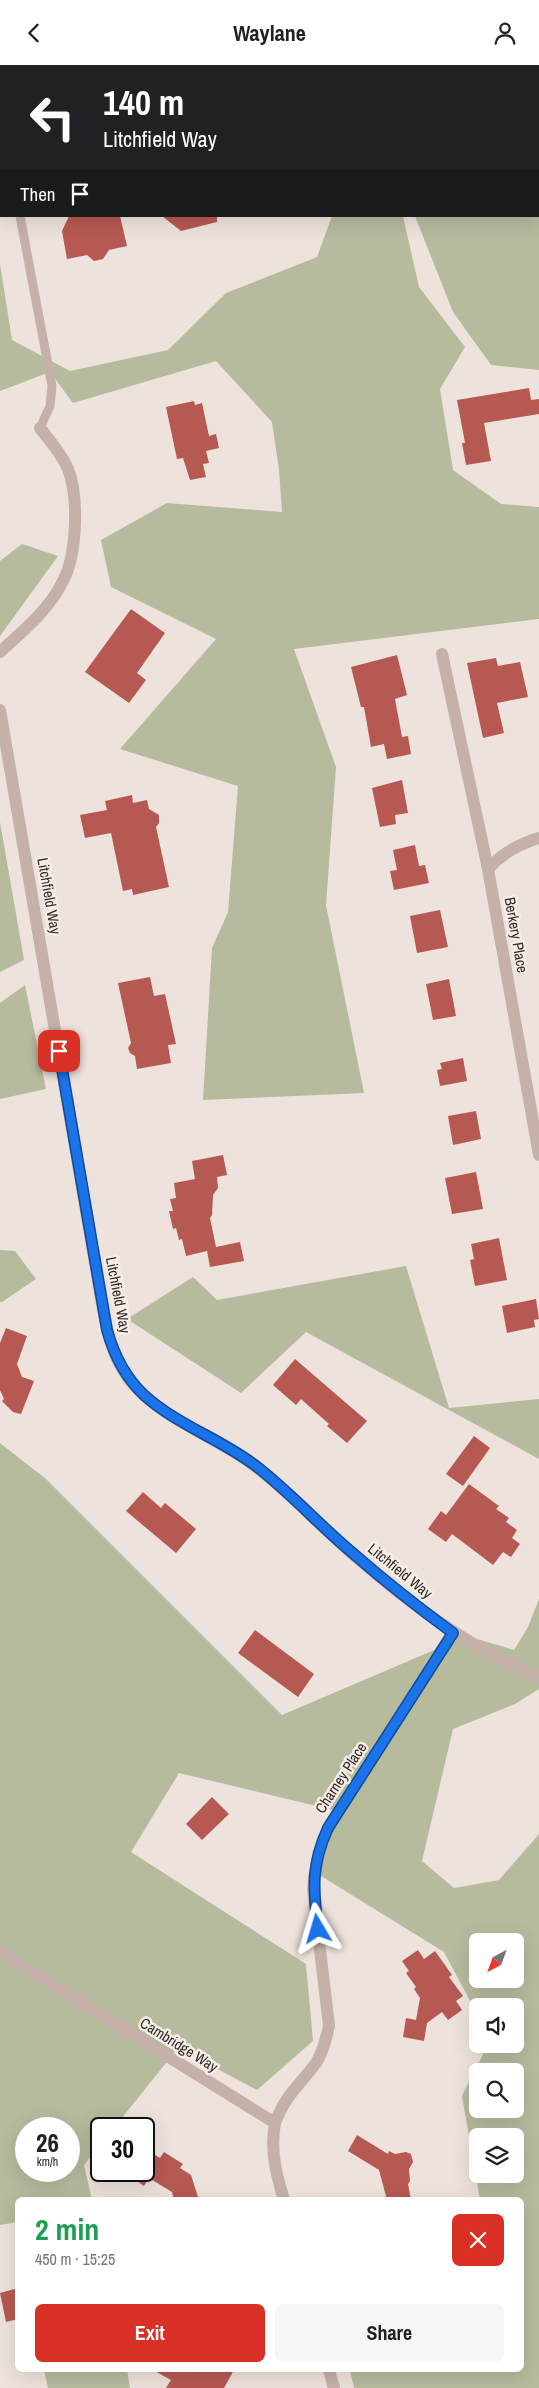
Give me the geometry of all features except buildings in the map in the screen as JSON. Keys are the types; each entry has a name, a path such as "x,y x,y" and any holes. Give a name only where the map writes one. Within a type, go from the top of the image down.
{"street":[{"path":"0,652 30,625 50,603 64,580 72,550 74,493 68,469 59,453 40,428"},
{"name":"Berkery Place","path":"442,654 488,869 539,1155"},
{"name":"Litchfield Way","path":"0,710 107,1330 120,1364 129,1379 159,1407 239,1454 257,1467 354,1555 453,1633 480,1649 539,1677"},
{"path":"488,869 496,860 518,845 539,838"},
{"name":"Charney Place","path":"275,2123 285,2099 316,2062 325,2046 329,2027 313,1890 314,1868 319,1847 328,1828 453,1633"},
{"name":"Cambridge Way","path":"0,1952 275,2123"},
{"path":"275,2123 272,2139 273,2161 283,2197"},
{"path":"330,2372 334,2388"}],"lane":[{"path":"20,217 52,386 50,406 40,428"}],"green space":[{"path":"332,217 403,217 419,287 465,347 440,389 453,470 501,504 539,507 539,619 294,649 336,767 326,905 364,1093 203,1100 212,948 228,912 238,786 120,749 216,639 111,587 101,540 167,503 282,512 279,470 272,422 216,361 73,403 50,372 0,391 0,264 12,340 70,371 168,350 226,293 317,257"},
{"path":"415,217 539,217 539,370 491,365 453,312"},
{"path":"22,544 58,556 0,636 0,561"},
{"path":"0,822 24,960 0,972"},
{"path":"25,985 46,1089 0,1099 0,1003"},
{"path":"0,1250 15,1251 36,1279 2,1302 0,1302"},
{"path":"406,1266 449,1408 539,1399 539,1459 306,1332 241,1393 127,1319 193,1277 217,1300"},
{"path":"0,1443 46,1479 282,1715 467,1636 514,1650 528,1627 539,1599 539,1689 515,1704 453,1729 422,1861 454,1888 499,1880 539,1834 539,2388 354,2388 350,2372 524,2372 524,2197 479,2197 477,2183 524,2183 524,2128 469,2128 469,2136 462,2096 469,2082 469,2118 524,2118 524,2063 478,2063 484,2053 524,2053 524,1998 469,1999 444,1952 313,1871 337,1811 179,1773 131,1852 306,1964 313,2041 257,2090 178,2048 123,2117 90,2117 90,2158 84,2165 91,2197 15,2197 15,2222 0,2225"},
{"path":"44,2372 127,2372 130,2388 48,2388"}],"route":[{"path":"59,1051 107,1330 112,1347 129,1379 159,1407 181,1421 202,1431 257,1467 354,1555 453,1633 339,1814 328,1828 319,1847 314,1868 313,1890 318,1929"}]}
